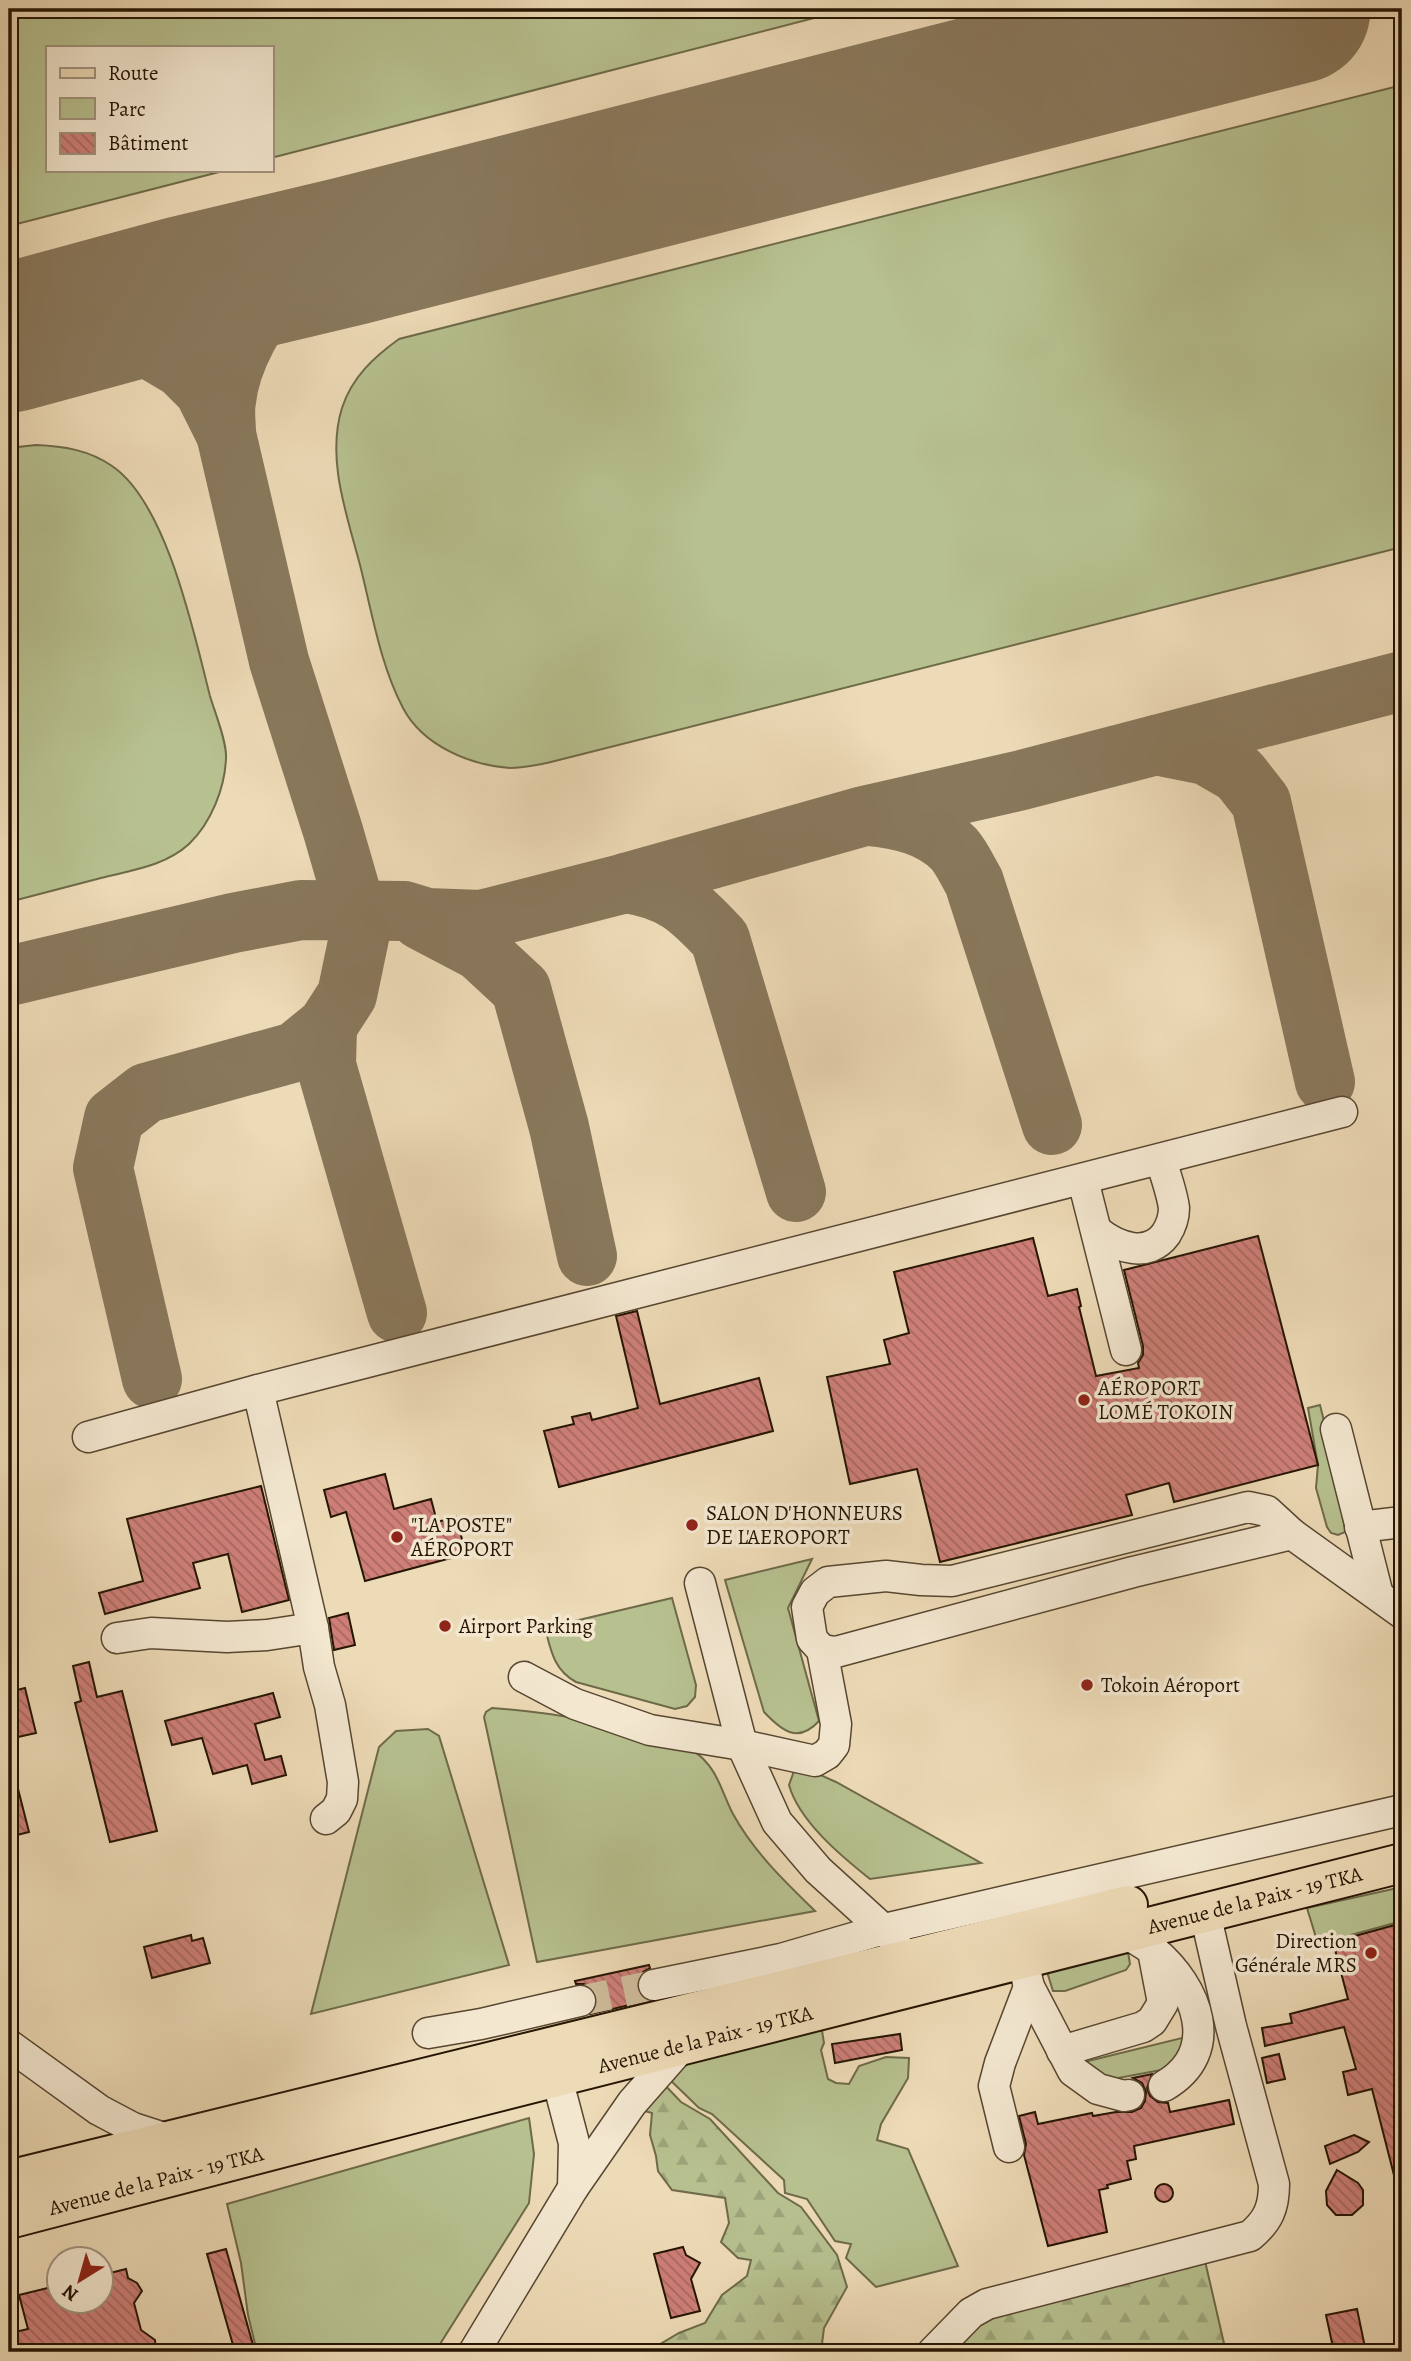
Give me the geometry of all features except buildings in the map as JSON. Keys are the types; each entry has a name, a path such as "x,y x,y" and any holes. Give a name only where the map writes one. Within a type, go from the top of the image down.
{"main road":[{"path":"1022,1960 1402,1839"},
{"name":"Avenue de la Paix - 19 TKA","path":"9,2219 1022,1960 1139,1942 1205,1913 1402,1863"},
{"name":"Avenue de la Paix - 19 TKA","path":"9,2180 912,1958 1022,1960"}],"street":[{"path":"88,1437 258,1390 1342,1112"},
{"path":"1097,1232 1111,1242 1131,1249 1149,1248 1161,1240 1172,1225 1174,1208 1161,1159"},
{"path":"1083,1180 1126,1350"},
{"path":"258,1390 313,1628 319,1667 330,1705 343,1782 342,1799 336,1811 326,1819"},
{"path":"1336,1429 1378,1595"},
{"path":"524,1677 575,1704 650,1730 742,1745 815,1761 827,1754 834,1745 836,1724 822,1650 812,1639 807,1607 815,1592 828,1582 886,1576 953,1581 1248,1507 1267,1511 1292,1534 1402,1613"},
{"path":"1360,1527 1402,1521"},
{"path":"822,1650 836,1652 1292,1534"},
{"path":"700,1583 742,1745 777,1822 818,1870 912,1958"},
{"path":"117,1638 151,1633 227,1637 267,1635 313,1628"},
{"path":"654,1985 781,1959 884,1929 1402,1810"},
{"path":"933,2352 971,2313 987,2304 1250,2236 1262,2226 1270,2214 1274,2200 1274,2184 1231,2026 1205,1913"},
{"path":"1062,2050 1143,2027 1152,2021 1163,2003 1139,1942"},
{"path":"1139,1942 1179,1978 1194,2003 1199,2031 1194,2059 1180,2077 1164,2086"},
{"path":"1022,1960 1073,2071 1098,2089 1129,2095"},
{"path":"1009,2147 994,2087 1022,1960"},
{"path":"428,2033 481,2024 580,2001"},
{"path":"9,2045 99,2110 133,2128 170,2140"},
{"path":"474,2352 573,2188 632,2103 682,2046"},
{"path":"557,2078 574,2143 573,2188"}],"green space":[{"path":"9,9 849,9 273,157 273,46 46,46 46,172 219,172 9,226"},
{"path":"1402,85 1402,547 529,766 510,768 464,758 435,743 412,721 403,708 388,674 377,638 344,507 336,447 346,397 358,377 399,339"},
{"path":"36,445 76,450 112,466 131,484 148,509 176,572 223,736 226,758 220,793 210,815 197,836 180,851 148,866 9,902 9,448"},
{"path":"1320,1405 1349,1521 1345,1532 1338,1535 1331,1533 1327,1527 1316,1488 1318,1465 1308,1408"},
{"path":"812,1559 788,1608 819,1721 804,1732 797,1733 777,1725 764,1712 725,1580"},
{"path":"672,1598 696,1685 695,1697 687,1706 675,1709 576,1682 558,1666 545,1628"},
{"path":"492,1708 594,1722 668,1741 695,1752 714,1774 733,1814 750,1841 815,1911 537,1962 484,1717"},
{"path":"428,1729 439,1736 509,1965 311,2014 379,1747 396,1731"},
{"path":"794,1771 816,1773 836,1782 981,1863 870,1879 834,1849 802,1812 789,1785"},
{"path":"1402,1887 1402,1921 1318,1944 1307,1908"},
{"path":"1128,1952 1130,1964 1126,1970 1065,1991 1053,1991 1044,1962"},
{"path":"820,2018 824,2043 821,2050 828,2079 836,2083 849,2084 859,2066 886,2057 909,2058 908,2078 881,2124 877,2140 908,2149 958,2266 876,2287 846,2258 851,2244 835,2241 807,2199 785,2193 784,2180 712,2114 699,2108 663,2073 678,2050"},
{"path":"1190,2036 1185,2055 1161,2070 1113,2079 1100,2077 1080,2063"},
{"path":"659,2079 681,2102 710,2119 778,2193 801,2207 837,2255 847,2287 824,2328 821,2352 647,2352 679,2333 705,2323 722,2295 747,2276 751,2260 738,2258 721,2242 729,2223 725,2198 672,2190 658,2171 650,2135 652,2113 637,2109"},
{"path":"529,2118 534,2154 529,2203 435,2352 257,2352 227,2204"},
{"path":"1205,2261 1226,2352 946,2352 996,2311"}],"taxiway":[{"path":"226,434 225,409 233,370 256,322 277,295 289,285 350,251"},
{"path":"36,331 84,328 128,336 182,368 204,390 226,434 279,661 361,928 347,995 327,1026 295,1052 146,1093 114,1118 103,1168 152,1379"},
{"path":"9,976 233,923 301,910 404,911 427,918 481,920 626,883 864,816 1022,780 1402,681"},
{"path":"1156,745 1206,755 1239,774 1261,802 1325,1082"},
{"path":"868,816 903,821 935,834 954,849 962,861 974,882 1052,1125"},
{"path":"626,883 656,890 679,901 720,939 796,1192"},
{"path":"421,920 480,951 521,989 559,1127 587,1256"},
{"path":"327,1026 326,1065 397,1313"}],"runway":[{"path":"9,338 186,290 350,251 1296,9"}],"tunnel":[{"path":"580,2001 654,1985"}],"place":[{"name":"AÉROPORT LOMÉ TOKOIN","path":"1084,1400"},
{"name":"SALON D'HONNEURS DE L'AEROPORT","path":"692,1525"},
{"name":"\"LA POSTE\" AÉROPORT","path":"397,1537"},
{"name":"Airport Parking","path":"445,1626"},
{"name":"Tokoin Aéroport","path":"1087,1685"},
{"name":"Direction Générale MRS","path":"1371,1953"}]}
